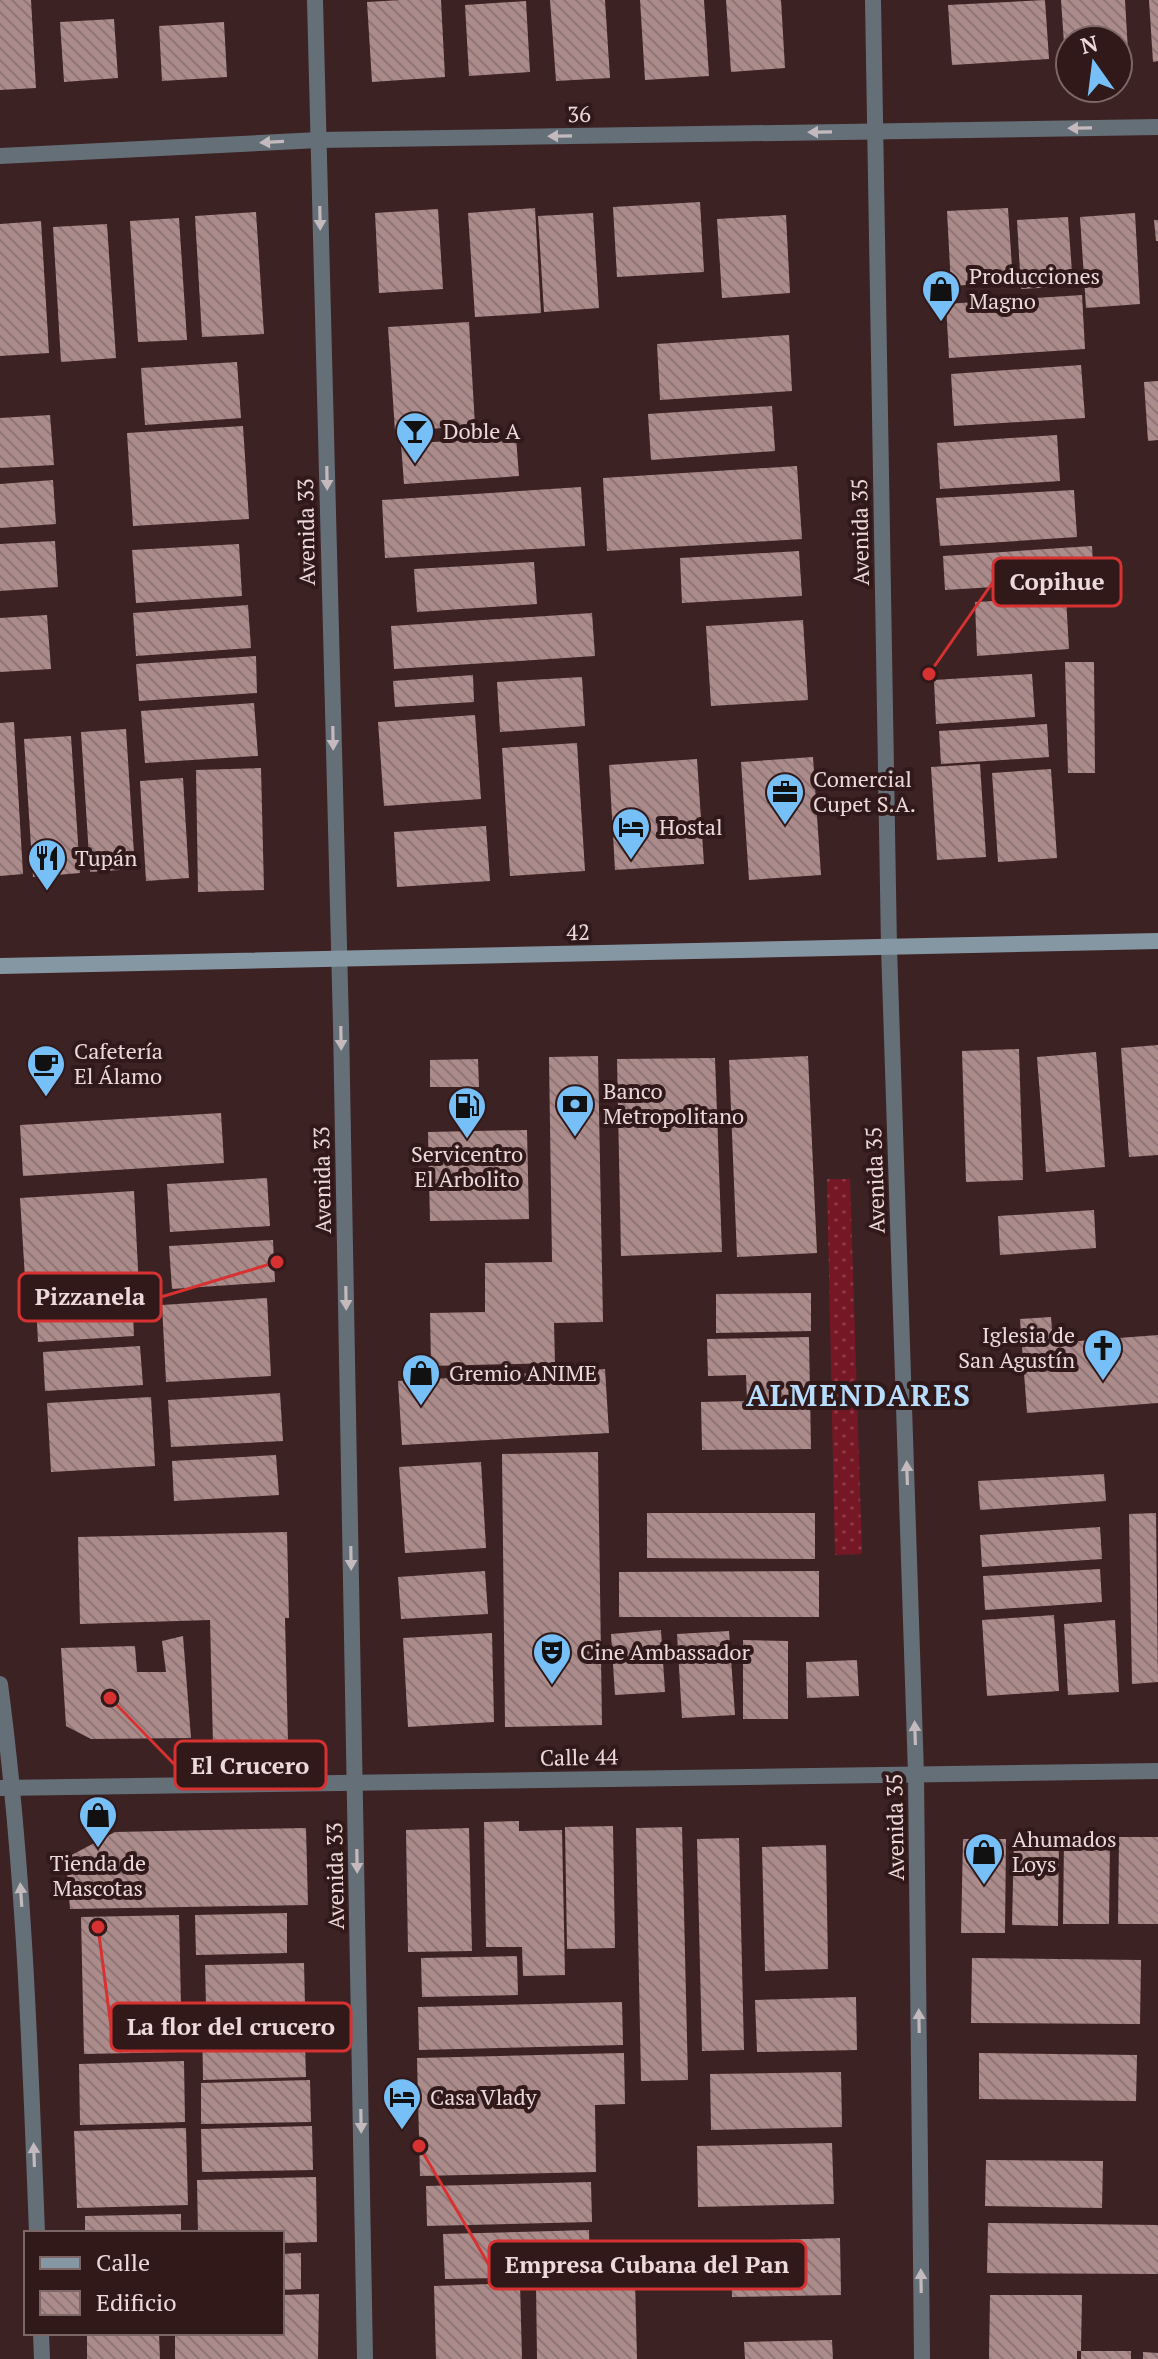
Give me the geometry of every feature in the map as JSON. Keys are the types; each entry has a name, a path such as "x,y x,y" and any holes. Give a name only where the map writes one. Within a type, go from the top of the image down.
{"main road":[{"name":"42","path":"0,966 1158,941"}],"street":[{"name":"Avenida 33","path":"315,0 356,1783 365,2359"},
{"name":"Avenida 35","path":"873,0 889,947 916,1774 922,2359"},
{"name":"36","path":"0,156 319,140 1158,127"},
{"path":"0,1684 7,1788 24,1945 37,2231"},
{"name":"Calle 44","path":"7,1788 1158,1771"},
{"path":"41,2335 42,2359"}],"shaded area":[{"path":"827,1179 850,1179 862,1554 835,1555"}],"building":[{"path":"0,0 31,0 36,88 0,90"},
{"path":"441,0 445,77 372,82 367,2"},
{"path":"550,0 605,0 610,78 556,81"},
{"path":"640,0 704,0 709,76 645,80"},
{"path":"726,0 781,0 785,68 731,72"},
{"path":"1045,0 1049,59 952,65 948,5"},
{"path":"1061,0 1125,0 1126,24 1063,24"},
{"path":"1149,0 1158,0 1158,61 1153,62"},
{"path":"526,1 530,72 469,76 465,5"},
{"path":"114,19 118,78 64,82 60,22"},
{"path":"224,22 227,77 162,81 159,26"},
{"path":"700,202 704,272 617,277 613,207"},
{"path":"535,208 541,313 475,317 468,213"},
{"path":"1008,208 1013,282 951,286 947,211"},
{"path":"438,209 443,289 379,293 375,213"},
{"path":"256,212 264,334 202,337 195,216"},
{"path":"593,213 599,308 544,312 538,216"},
{"path":"1135,213 1140,304 1086,308 1080,217"},
{"path":"786,215 790,293 722,298 717,219"},
{"path":"1068,217 1073,286 1021,289 1017,220"},
{"path":"179,218 187,340 138,342 130,221"},
{"path":"1154,220 1158,220 1158,241 1156,241"},
{"path":"41,221 49,353 0,356 0,224"},
{"path":"107,224 116,358 61,362 53,227"},
{"path":"1082,295 1085,349 949,358 946,304"},
{"path":"469,322 475,426 395,431 388,327"},
{"path":"789,335 792,391 660,400 657,344"},
{"path":"237,362 241,418 145,425 141,368"},
{"path":"1081,365 1085,418 954,426 951,374"},
{"path":"1158,381 1158,440 1148,441 1144,382"},
{"path":"772,406 775,451 651,460 648,414"},
{"path":"50,415 54,465 0,468 0,418"},
{"path":"243,426 249,519 133,526 127,433"},
{"path":"1057,435 1060,481 940,489 937,443"},
{"path":"516,437 519,476 404,484 401,444"},
{"path":"797,466 802,539 607,551 603,478"},
{"path":"53,480 56,524 0,528 0,484"},
{"path":"581,487 585,546 385,558 382,500"},
{"path":"1074,490 1077,537 940,546 936,498"},
{"path":"55,541 58,587 0,591 0,544"},
{"path":"239,544 242,596 136,603 132,550"},
{"path":"1092,546 1094,581 945,590 943,556"},
{"path":"799,551 802,596 682,603 680,558"},
{"path":"534,562 537,604 417,612 414,569"},
{"path":"1066,597 1069,649 977,656 975,602"},
{"path":"248,605 251,648 136,656 133,613"},
{"path":"592,613 595,656 394,669 391,626"},
{"path":"47,615 51,669 0,672 0,618"},
{"path":"803,620 808,700 711,706 706,626"},
{"path":"256,656 257,693 139,701 136,664"},
{"path":"1065,662 1094,662 1095,773 1068,773"},
{"path":"1032,674 1035,717 936,724 934,680"},
{"path":"473,675 474,702 395,707 393,681"},
{"path":"582,677 585,726 500,732 497,682"},
{"path":"254,703 258,756 145,763 141,711"},
{"path":"475,715 481,799 384,806 378,722"},
{"path":"14,722 23,874 0,876 0,723"},
{"path":"1047,724 1049,757 941,764 939,731"},
{"path":"126,729 135,869 90,872 81,732"},
{"path":"71,736 80,873 33,877 24,739"},
{"path":"577,743 585,871 510,876 502,748"},
{"path":"813,757 821,875 749,880 741,762"},
{"path":"697,759 704,864 615,870 609,765"},
{"path":"980,764 986,857 937,860 931,767"},
{"path":"261,768 264,890 198,892 196,770"},
{"path":"1051,769 1057,858 998,862 992,773"},
{"path":"183,778 189,878 146,881 140,781"},
{"path":"486,826 490,881 397,887 394,832"},
{"path":"1158,1045 1158,1155 1129,1157 1121,1048"},
{"path":"1019,1049 1023,1180 966,1182 962,1051"},
{"path":"1096,1052 1105,1167 1046,1172 1037,1057"},
{"name":"Banco Metropolitano","path":"598,1056 603,1322 554,1323 555,1363 431,1366 430,1313 485,1312 485,1263 552,1262 549,1057"},
{"path":"808,1056 817,1253 737,1257 729,1060"},
{"path":"715,1058 722,1252 621,1256 617,1059"},
{"path":"478,1059 479,1087 430,1087 430,1060"},
{"path":"221,1113 224,1163 23,1176 20,1125"},
{"path":"527,1130 529,1219 430,1221 428,1132"},
{"path":"267,1178 270,1226 170,1232 167,1184"},
{"path":"134,1191 139,1288 26,1294 20,1198"},
{"path":"1094,1210 1096,1248 1000,1255 998,1216"},
{"path":"273,1240 275,1282 172,1289 169,1246"},
{"path":"811,1293 811,1331 716,1333 716,1294"},
{"path":"132,1296 134,1336 38,1342 36,1302"},
{"path":"267,1298 271,1376 166,1382 162,1305"},
{"path":"1051,1317 1053,1343 1158,1335 1158,1403 1027,1413 1020,1319"},
{"path":"809,1337 811,1449 702,1450 701,1402 747,1401 746,1375 708,1376 707,1339"},
{"path":"140,1346 143,1385 45,1391 43,1352"},
{"path":"605,1369 609,1433 402,1445 398,1381"},
{"path":"280,1393 283,1441 171,1447 168,1400"},
{"path":"151,1397 155,1466 51,1472 47,1403"},
{"path":"598,1452 602,1725 505,1727 502,1454"},
{"path":"276,1455 279,1495 174,1501 172,1461"},
{"path":"481,1462 486,1548 405,1553 399,1467"},
{"path":"1104,1474 1106,1501 980,1510 978,1481"},
{"path":"647,1513 815,1513 815,1559 647,1558"},
{"path":"1156,1513 1158,1682 1132,1684 1129,1514"},
{"path":"1100,1527 1102,1559 982,1567 980,1535"},
{"path":"287,1532 289,1618 285,1618 288,1743 213,1745 210,1620 80,1624 78,1537"},
{"path":"1100,1569 1102,1602 985,1610 983,1576"},
{"path":"485,1571 488,1614 401,1619 398,1577"},
{"path":"819,1571 819,1617 619,1617 619,1572"},
{"path":"1054,1615 1059,1691 987,1696 982,1620"},
{"path":"1115,1620 1119,1692 1068,1695 1064,1624"},
{"path":"661,1630 665,1692 615,1695 611,1634"},
{"path":"729,1631 735,1715 682,1718 677,1634"},
{"path":"492,1633 494,1722 408,1727 403,1638"},
{"path":"183,1636 191,1738 91,1739 66,1726 61,1648 135,1646 137,1672 166,1672 162,1641"},
{"path":"743,1640 788,1641 788,1719 743,1719"},
{"path":"857,1660 859,1696 807,1698 806,1662"},
{"path":"519,1821 519,1831 562,1830 565,1975 523,1976 522,1947 486,1947 484,1822"},
{"path":"613,1826 615,1948 567,1949 565,1827"},
{"path":"682,1827 688,2080 641,2081 636,1828"},
{"path":"306,1828 308,1905 70,1909 66,1858 115,1832"},
{"path":"469,1828 472,1951 408,1952 406,1830"},
{"path":"1014,1837 1059,1838 1058,1926 1012,1925"},
{"path":"1119,1837 1158,1837 1158,1924 1118,1924"},
{"path":"739,1838 744,2050 702,2051 697,1839"},
{"path":"1064,1838 1110,1838 1109,1924 1063,1924"},
{"name":"Ahumados Loys","path":"963,1839 1006,1839 1005,1933 961,1933"},
{"path":"826,1845 828,1969 765,1971 762,1847"},
{"path":"287,1913 287,1953 196,1955 195,1915"},
{"path":"179,1915 182,2052 84,2054 81,1917"},
{"path":"517,1956 518,1995 422,1997 421,1958"},
{"path":"972,1958 1141,1960 1140,2024 971,2023"},
{"path":"304,1963 305,2005 206,2007 205,1965"},
{"path":"856,1997 857,2050 757,2052 755,2000"},
{"path":"622,2002 623,2045 419,2050 418,2007"},
{"path":"304,2009 306,2077 203,2080 202,2012"},
{"path":"624,2053 625,2104 595,2105 596,2172 420,2176 417,2058"},
{"path":"979,2053 1137,2055 1136,2101 979,2099"},
{"path":"184,2061 185,2122 80,2125 79,2064"},
{"path":"841,2072 842,2127 711,2130 710,2074"},
{"path":"310,2080 311,2122 201,2124 201,2083"},
{"path":"312,2126 313,2170 202,2172 201,2129"},
{"path":"186,2128 188,2205 77,2208 74,2131"},
{"path":"832,2143 834,2204 698,2207 697,2146"},
{"path":"986,2160 1103,2161 1102,2208 985,2206"},
{"path":"316,2177 317,2242 284,2243 284,2231 198,2231 197,2180"},
{"path":"591,2182 592,2222 427,2226 426,2186"},
{"path":"181,2214 181,2231 85,2231 85,2216"},
{"path":"988,2223 1158,2225 1158,2274 987,2273"},
{"path":"589,2230 590,2276 445,2279 443,2234"},
{"path":"840,2238 841,2295 732,2297 731,2241"},
{"path":"301,2253 301,2289 284,2290 284,2254"},
{"path":"635,2280 637,2359 537,2359 536,2282"},
{"path":"520,2283 522,2359 436,2359 434,2286"},
{"path":"319,2294 318,2359 175,2359 175,2335 284,2335 284,2295"},
{"path":"990,2295 1082,2295 1081,2351 1077,2351 1077,2359 989,2359"},
{"path":"87,2335 159,2335 160,2359 87,2359"},
{"path":"832,2340 833,2359 745,2359 744,2342"},
{"path":"1081,2351 1131,2351 1131,2359 1081,2359"},
{"path":"1143,2352 1158,2353 1158,2359 1143,2359"}],"place":[{"name":"Producciones Magno","path":"941,323"},
{"name":"Doble A","path":"415,465"},
{"name":"Copihue","path":"929,674"},
{"name":"Comercial Cupet S.A.","path":"785,826"},
{"name":"Hostal","path":"631,861"},
{"name":"Tupán","path":"47,892"},
{"name":"Cafetería El Álamo","path":"46,1098"},
{"name":"Banco Metropolitano","path":"575,1138"},
{"name":"Servicentro El Arbolito","path":"467,1140"},
{"name":"Pizzanela","path":"277,1262"},
{"name":"Iglesia de San Agustín","path":"1103,1382"},
{"name":"Gremio ANIME","path":"421,1407"},
{"name":"Cine Ambassador","path":"552,1686"},
{"name":"El Crucero","path":"110,1698"},
{"name":"Tienda de Mascotas","path":"98,1849"},
{"name":"Ahumados Loys","path":"984,1886"},
{"name":"La flor del crucero","path":"98,1927"},
{"name":"Casa Vlady","path":"402,2131"},
{"name":"Empresa Cubana del Pan","path":"419,2146"}],"district":[{"name":"ALMENDARES","path":"859,1396"}]}
